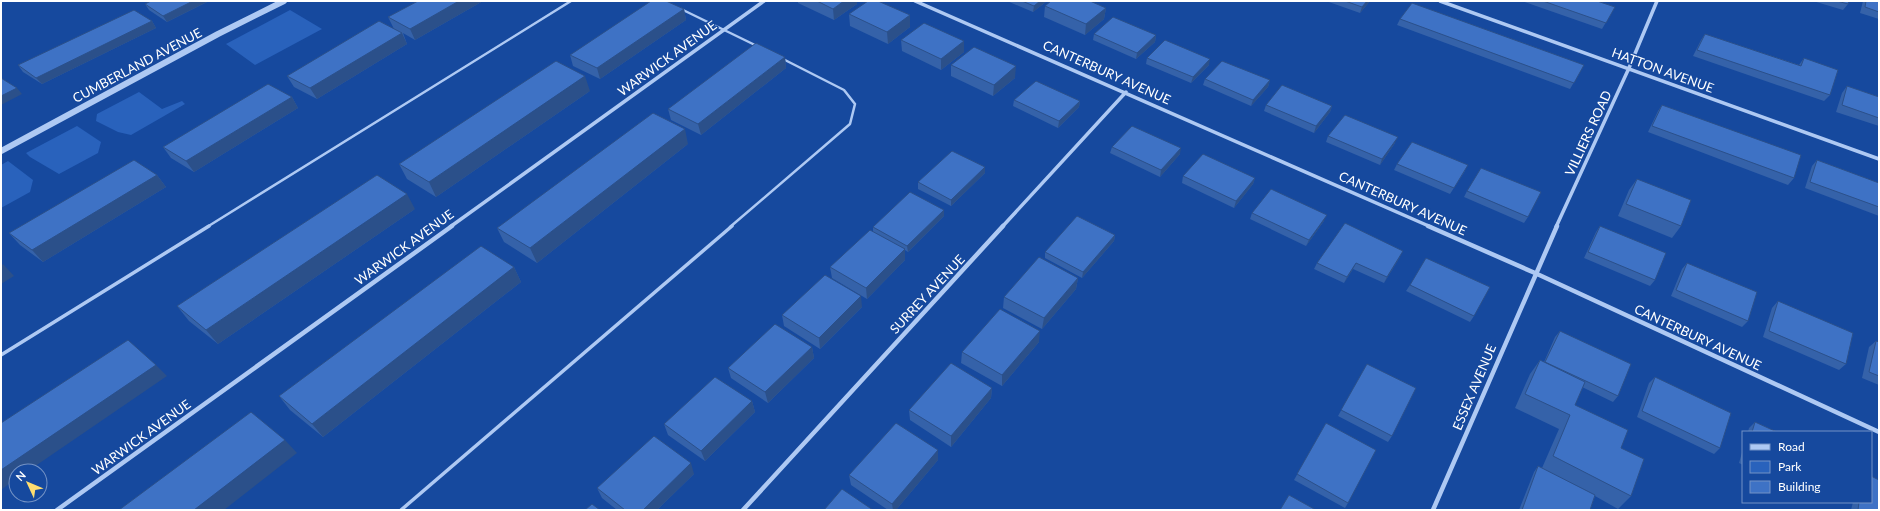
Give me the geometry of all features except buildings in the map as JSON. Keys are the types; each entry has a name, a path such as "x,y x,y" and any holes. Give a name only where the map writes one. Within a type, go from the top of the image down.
{"street":[{"name":"CUMBERLAND AVENUE","path":"1,151 218,34 284,1"},
{"name":"WARWICK AVENUE","path":"57,510 764,1"},
{"name":"CANTERBURY AVENUE","path":"915,1 1126,92 1535,273 1879,432"},
{"name":"HATTON AVENUE","path":"1440,1 1879,159"},
{"name":"VILLIERS ROAD","path":"1535,273 1629,68 1657,1"},
{"name":"SURREY AVENUE","path":"743,510 1126,92"},
{"name":"ESSEX AVENUE","path":"1434,510 1535,273"}],"lane":[{"path":"1,355 571,1"},
{"path":"678,7 759,47"},
{"path":"401,510 850,124 855,104 844,90 780,58"}],"green space":[{"path":"290,10 322,29 255,65 226,44"},
{"path":"139,92 162,109 182,101 185,104 131,135 118,132 96,121 97,114"},
{"path":"77,126 101,142 98,153 59,174 30,157 26,153"},
{"path":"8,161 33,180 30,192 1,208 1,165"}]}
